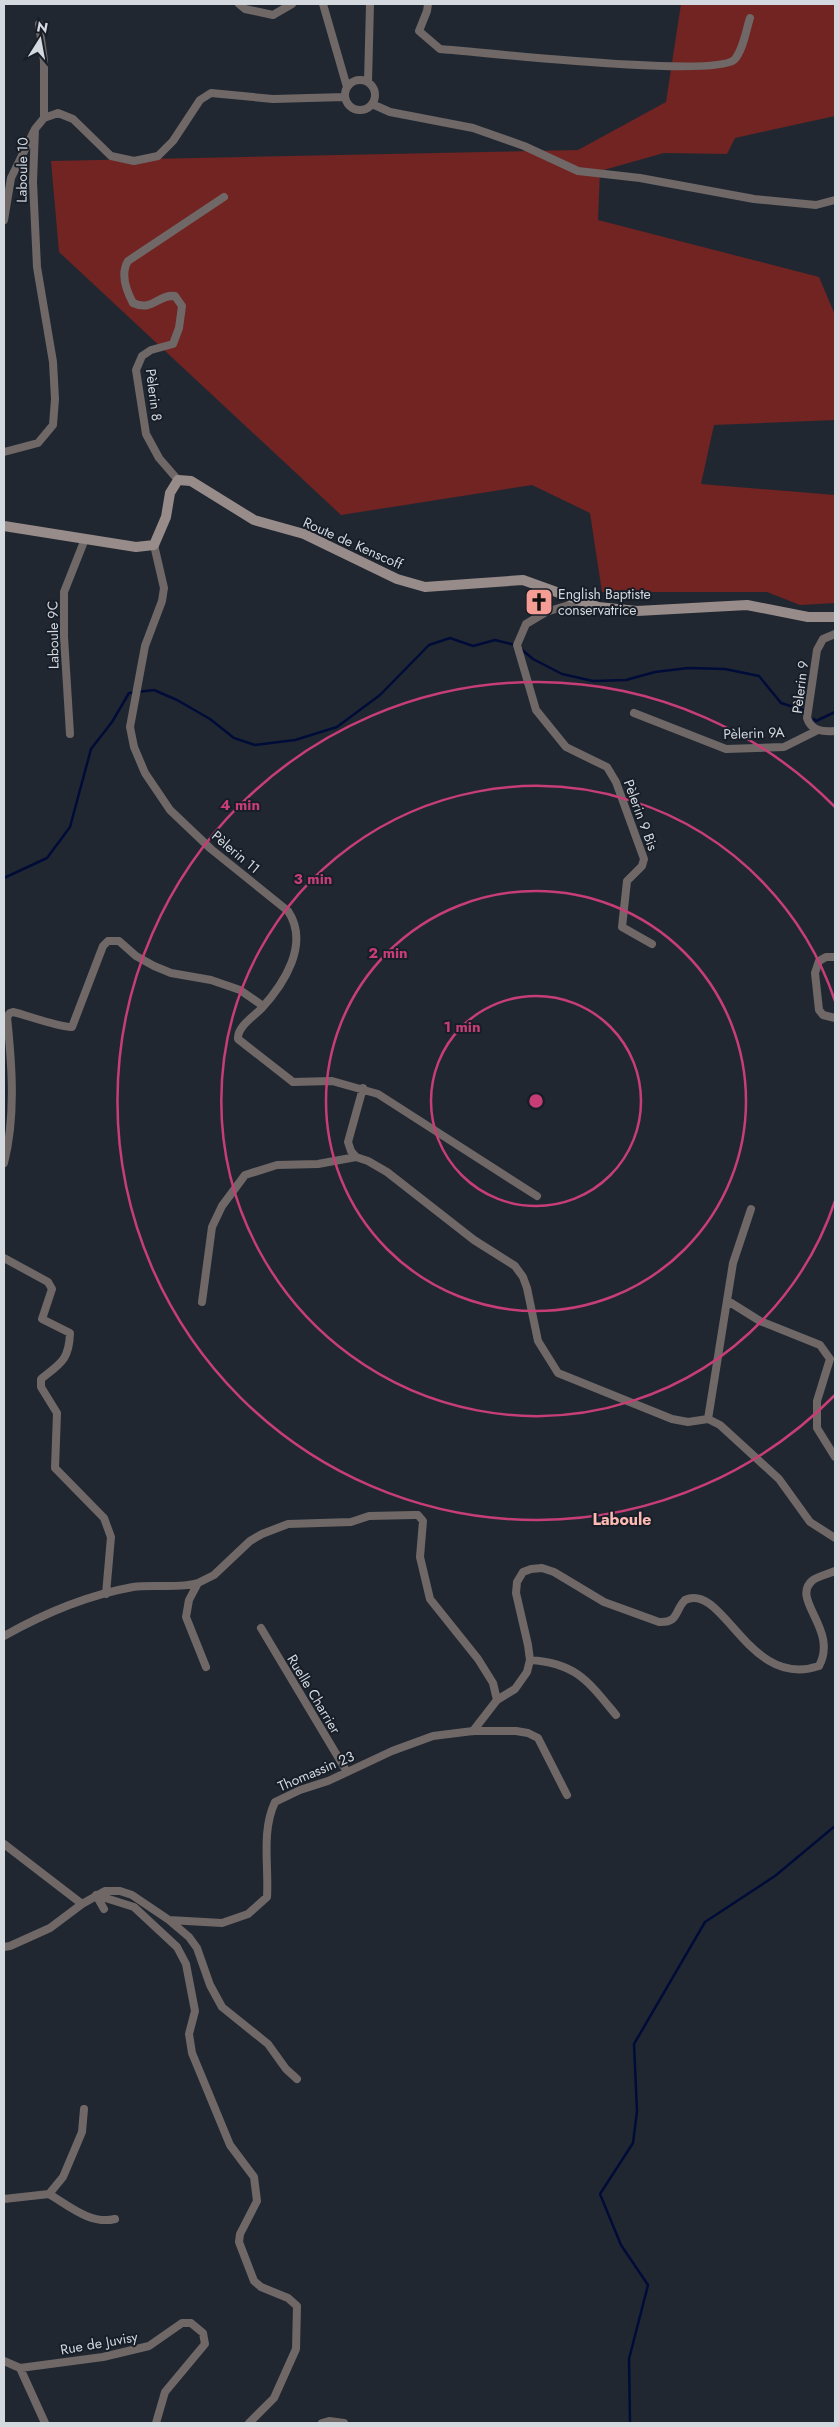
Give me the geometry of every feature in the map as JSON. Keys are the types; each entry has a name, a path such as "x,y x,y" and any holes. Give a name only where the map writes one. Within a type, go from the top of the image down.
{"main road":[{"path":"4,526 136,547 154,546 166,517 170,493 178,480"},
{"name":"Route de Kenscoff","path":"178,480 191,481 254,520 304,534 396,579 425,587 523,580 598,608 637,611 747,605 808,617 835,618"}],"street":[{"path":"239,4 245,9 273,15 292,4"},
{"path":"323,4 347,86 345,97 349,106 358,110 372,104 375,95 368,82 370,4"},
{"path":"428,4 419,31 440,49 616,64 700,66 728,63 738,54 750,18"},
{"path":"39,24 44,61 44,118 58,113 73,119 111,156 134,161 158,156 173,141 200,100 211,93 273,99 345,97"},
{"path":"347,86 359,80 368,82"},
{"path":"372,104 390,112 473,128 524,146 578,171 640,178 754,199 816,205 835,200"},
{"name":"Laboule 10","path":"4,452 38,443 53,425 55,399 53,362 37,267 33,182 35,129 44,118"},
{"path":"4,220 11,178 35,129"},
{"name":"Pèlerin 8","path":"178,480 159,458 146,434 136,370 142,356 151,350 173,344 179,328 182,306 175,296 170,296 142,307 133,303 124,276 124,268 128,261 224,197"},
{"name":"Laboule 9C","path":"70,734 64,637 64,592 85,539"},
{"name":"Pèlerin 11","path":"154,546 164,588 162,601 145,646 130,727 134,747 145,773 170,810 211,849 288,911 296,922 295,952 283,979 263,1006 239,1031 238,1039 293,1082 332,1081 363,1088"},
{"name":"Pèlerin 9 Bis","path":"582,601 546,612 526,624 516,645 536,710 566,746 607,767 616,782 644,858 642,866 627,881 622,927 652,944"},
{"name":"Pèlerin 9","path":"835,634 823,639 817,650 807,718 809,724 818,730 835,730"},
{"name":"Pèlerin 9A","path":"634,713 726,749 784,747 818,730"},
{"path":"4,1163 12,1108 8,1017 13,1012 65,1028 72,1027 103,946 108,941 119,941 136,956 171,973 211,980 240,990 263,1006"},
{"path":"835,957 826,957 818,961 815,972 819,1010 823,1015 835,1018"},
{"path":"356,1156 348,1142 363,1088 395,1104 537,1196"},
{"path":"202,1302 212,1228 222,1206 245,1175 277,1165 318,1164 356,1156 387,1172 443,1218 515,1266 523,1277 527,1288 538,1341 558,1373 672,1418 688,1422 708,1419 720,1425 779,1479 810,1522 835,1538"},
{"path":"708,1419 733,1263 751,1209"},
{"path":"4,1258 48,1282 52,1289 42,1319 70,1333 69,1350 60,1363 42,1379 41,1387 57,1413 54,1468 104,1518 109,1528 111,1536 106,1594"},
{"path":"728,1301 760,1321 820,1345 830,1359 817,1401 817,1428 835,1457"},
{"path":"4,1636 76,1603 106,1594 132,1588 198,1583 214,1575 250,1541 276,1528 294,1523 351,1522 369,1516 406,1514 422,1518 424,1525 420,1557 430,1599 478,1659 492,1682 497,1700"},
{"path":"472,1730 497,1700 515,1689 522,1680 530,1660 516,1593 518,1582 523,1572 531,1568 542,1568 554,1572 604,1602 658,1622 668,1622 674,1618 685,1600 695,1598 723,1614 748,1644 765,1660 774,1665 800,1670 819,1666 828,1654 831,1641 829,1628 812,1604 808,1589 809,1584 815,1579 835,1571"},
{"path":"198,1583 189,1600 186,1617 206,1667"},
{"name":"Ruelle Charrier","path":"261,1628 346,1772"},
{"path":"530,1660 551,1662 568,1668 589,1683 616,1715"},
{"name":"Thomassin 23","path":"169,1920 222,1923 248,1914 267,1897 269,1873 267,1824 275,1802 392,1751 433,1736 472,1730 528,1733 538,1738 567,1794"},
{"path":"4,1844 82,1904"},
{"path":"4,1947 50,1928 82,1904 105,1891 120,1891 132,1895 169,1920 189,1937 197,1948 213,1991 222,2007 268,2044 286,2069 296,2079"},
{"path":"96,1895 104,1910"},
{"path":"96,1895 134,1907 177,1947 186,1964 195,2011 188,2040 230,2145 254,2176 257,2201 240,2234 239,2242 254,2281 261,2288 288,2298 297,2306 296,2349 274,2398 248,2423"},
{"path":"49,2194 63,2177 82,2132 84,2108"},
{"path":"4,2199 49,2194 87,2216 98,2220 115,2219"},
{"name":"Rue de Juvisy","path":"20,2368 103,2357 149,2346 182,2323 191,2323 203,2333 205,2344 165,2392 156,2423"},
{"path":"4,2361 20,2368 45,2423"},
{"path":"322,2423 329,2420 344,2423"}],"shaded area":[{"path":"681,4 835,4 835,116 735,138 727,154 664,153 600,171 598,220 819,277 835,315 835,420 714,425 701,484 835,495 835,603 800,605 767,592 602,592 590,513 532,485 341,515 59,252 51,161 578,150 666,102"}],"waterway":[{"path":"4,878 47,858 70,827 91,749 112,722 129,693 154,690 177,700 210,719 234,738 255,745 295,740 337,727 380,695 429,645 450,638 473,646 495,640 515,645"},
{"path":"521,649 533,659 562,674 593,681 626,680 655,672 688,668 725,669 759,676 781,703 803,710"},
{"path":"814,719 816,721 835,712"},
{"path":"630,2423 629,2359 648,2285 621,2245 600,2194 633,2143 637,2111 634,2044 705,1922 775,1876 835,1826"}],"place":[{"name":"English Baptiste conservatrice","path":"539,602"}],"district":[{"name":"Laboule","path":"622,1519"}]}
